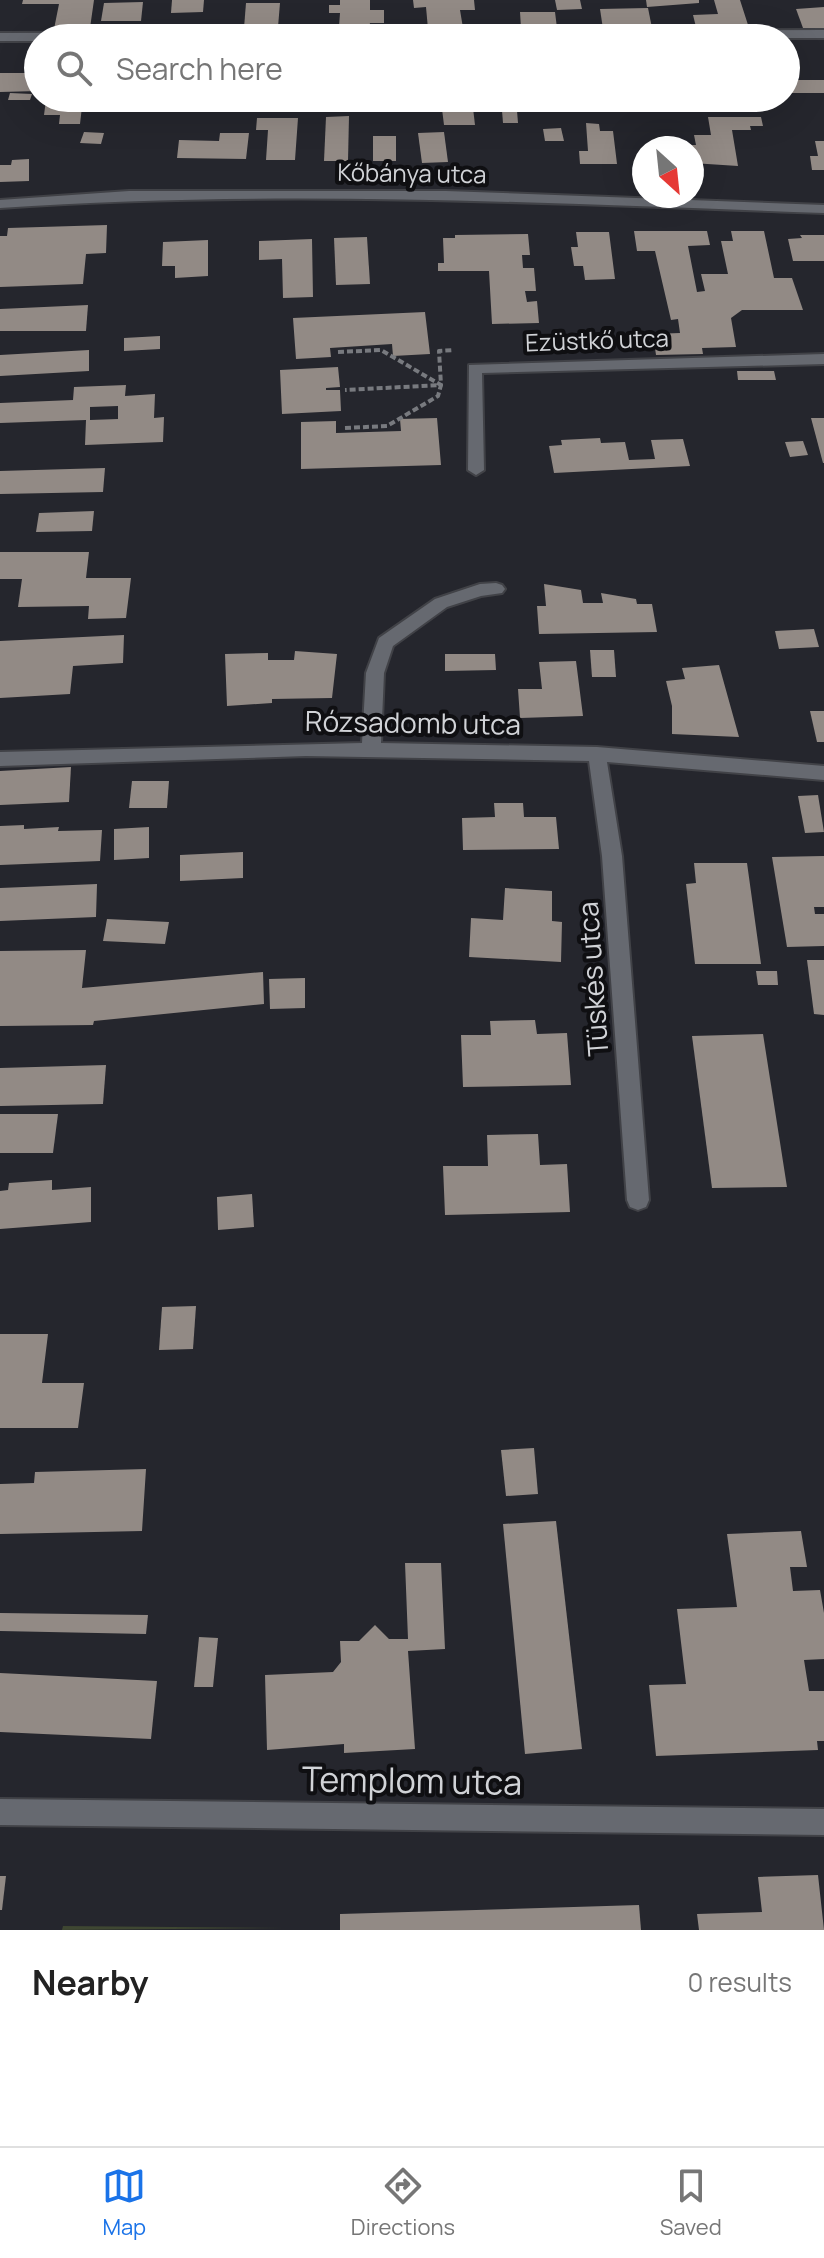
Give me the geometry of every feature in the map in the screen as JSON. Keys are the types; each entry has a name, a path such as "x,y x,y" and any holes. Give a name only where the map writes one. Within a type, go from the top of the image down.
{"street":[{"path":"800,34 824,34"},
{"path":"0,37 24,37"},
{"name":"Kőbánya utca","path":"0,204 129,195 446,195 824,209"},
{"name":"Ezüstkő utca","path":"476,470 474,368 824,359"},
{"path":"371,751 375,673 385,643 441,603 480,590 496,589"},
{"name":"Rózsadomb utca","path":"0,759 306,749 597,754 824,773"},
{"name":"Tüskés utca","path":"597,754 612,856 638,1200"},
{"name":"Templom utca","path":"0,1812 824,1822"}],"path":[{"path":"338,352 381,350 441,385"},
{"path":"345,428 387,426 438,396 441,385 439,351 463,350"},
{"path":"345,390 441,385"}],"green space":[{"path":"63,1926 286,1928 62,1930"}],"building":[{"path":"23,0 94,0 91,24 55,24 59,4 22,4"},
{"path":"172,0 204,0 203,12 171,13"},
{"path":"340,0 370,0 370,10 384,10 384,23 339,24 340,13 329,13 329,5 340,5"},
{"path":"413,0 474,0 475,10 460,10 462,24 428,24 426,7 414,8"},
{"path":"555,0 580,0 582,9 557,10"},
{"path":"646,0 699,0 699,3 647,7"},
{"path":"714,0 740,0 748,24 695,24 693,15 718,14"},
{"path":"143,2 141,21 101,21 104,3"},
{"path":"246,3 280,3 278,24 244,24"},
{"path":"824,7 824,28 803,28 796,9"},
{"path":"648,8 651,24 602,24 600,9"},
{"path":"520,12 555,12 556,24 521,24"},
{"path":"0,73 24,73 24,91 0,92"},
{"path":"800,80 824,80 824,93 800,93"},
{"path":"10,93 24,94 24,100 8,100"},
{"path":"44,112 81,112 80,124 59,124 60,115 44,115"},
{"path":"442,112 473,112 475,125 444,125"},
{"path":"502,112 517,112 518,123 503,123"},
{"path":"349,116 348,161 324,161 326,117"},
{"path":"708,117 761,117 763,126 750,126 751,130 732,130 738,166 704,164 704,136 694,135 711,135"},
{"path":"257,118 298,118 295,160 266,160 268,130 256,130"},
{"path":"586,123 599,124 600,131 613,131 617,164 580,164 579,151 588,151"},
{"path":"561,128 564,141 545,141 543,129"},
{"path":"84,132 104,133 101,144 80,143"},
{"path":"444,132 448,162 422,163 418,133"},
{"path":"220,133 249,133 246,159 177,158 179,140 219,141"},
{"path":"373,136 396,136 396,161 373,161"},
{"path":"815,141 824,141 824,170 812,170 810,156 818,156"},
{"path":"29,159 29,181 0,182 0,165 11,165 12,160"},
{"path":"107,225 106,253 86,254 83,284 0,287 0,236 7,236 8,228"},
{"path":"634,231 707,231 710,245 688,246 697,292 705,291 701,274 728,274 721,241 733,241 731,231 764,231 774,278 792,278 803,310 742,310 731,318 736,347 702,348 703,354 656,355 653,334 680,333 678,319 671,320 655,251 637,251"},
{"path":"576,232 609,232 615,279 585,280 583,266 574,266 571,247 578,247"},
{"path":"528,234 530,255 522,255 523,268 534,268 536,291 525,291 527,302 537,301 539,323 492,324 489,271 438,271 438,263 444,263 443,238 455,238 455,235"},
{"path":"800,235 824,235 824,261 793,261 788,239 802,238"},
{"path":"367,237 370,284 336,285 334,238"},
{"path":"312,239 313,297 283,298 282,259 259,260 259,241"},
{"path":"208,240 208,276 175,278 175,266 162,266 163,242"},
{"path":"88,305 86,331 0,331 0,309"},
{"path":"425,312 430,354 393,356 392,344 330,348 331,357 296,359 293,318"},
{"path":"160,336 160,349 124,351 124,338"},
{"path":"89,350 89,371 0,376 0,355"},
{"path":"338,367 340,387 326,390 340,390 341,411 282,414 280,370"},
{"path":"737,371 774,371 776,380 738,380"},
{"path":"126,385 125,396 155,394 154,418 164,417 163,442 85,445 86,420 0,423 0,403 73,400 74,387","holes":["118,406 118,419 90,420 90,407"]},
{"path":"437,418 441,465 301,469 301,422 336,421 336,433 401,431 400,419"},
{"path":"811,418 824,418 824,463 823,463"},
{"path":"600,438 601,443 625,442 629,460 655,459 651,440 683,439 690,466 554,473 549,446 562,445 561,440"},
{"path":"803,441 808,455 790,457 785,442"},
{"path":"105,468 103,492 0,494 0,471"},
{"path":"94,511 92,531 36,532 39,513"},
{"path":"0,552 89,552 86,578 131,578 126,618 88,619 89,606 18,607 22,579 0,579"},
{"path":"544,584 581,590 583,603 603,603 601,593 636,599 637,604 652,604 657,632 539,634 537,606 546,606"},
{"path":"814,629 819,647 779,649 775,631"},
{"path":"124,635 123,663 73,666 70,694 0,698 0,641"},
{"path":"590,650 614,650 616,677 592,677"},
{"path":"295,651 337,654 332,698 272,699 272,703 227,706 225,654 268,653 268,660 294,660"},
{"path":"445,654 495,654 496,670 445,671"},
{"path":"576,661 583,716 520,718 518,689 542,689 539,662"},
{"path":"719,665 739,737 672,734 672,706 666,681 685,679 682,668"},
{"path":"810,711 824,711 824,742 817,742"},
{"path":"71,767 69,802 0,805 0,771"},
{"path":"132,781 169,781 167,808 129,808"},
{"path":"818,795 824,832 805,833 798,796"},
{"path":"494,803 523,803 524,817 556,817 559,849 463,850 462,818 495,817"},
{"path":"24,825 24,829 59,827 58,831 102,830 100,861 0,865 0,826"},
{"path":"149,827 149,858 114,860 114,829"},
{"path":"243,852 243,878 180,881 180,855"},
{"path":"824,856 824,907 814,907 815,914 824,914 824,946 787,947 772,857"},
{"path":"694,863 747,863 761,964 695,964 686,884 696,883"},
{"path":"97,884 96,917 0,921 0,888"},
{"path":"505,888 552,891 552,921 562,922 561,962 469,957 471,918 503,920"},
{"path":"107,919 169,922 165,944 103,941"},
{"path":"86,950 82,988 263,972 264,1004 94,1021 93,1025 0,1026 0,951"},
{"path":"807,960 824,960 824,1015 814,1014"},
{"path":"756,971 777,971 778,985 758,985"},
{"path":"305,978 305,1008 270,1009 269,979"},
{"path":"535,1020 537,1034 567,1033 571,1085 463,1087 461,1035 491,1035 490,1021"},
{"path":"763,1034 787,1187 712,1188 692,1036"},
{"path":"106,1065 103,1104 0,1106 0,1068"},
{"path":"0,1114 58,1114 53,1153 0,1153"},
{"path":"538,1134 540,1165 567,1164 570,1212 445,1215 443,1166 488,1166 487,1135"},
{"path":"52,1180 52,1190 91,1187 91,1222 0,1229 0,1191 8,1190 9,1183"},
{"path":"252,1194 254,1227 218,1230 217,1197"},
{"path":"196,1306 193,1349 159,1350 162,1307"},
{"path":"0,1334 48,1334 42,1383 84,1383 78,1428 0,1428"},
{"path":"534,1448 538,1494 506,1496 501,1450"},
{"path":"146,1469 142,1531 0,1534 0,1484 34,1483 35,1472"},
{"path":"556,1521 582,1749 525,1754 503,1524"},
{"path":"801,1531 807,1567 790,1567 793,1591 820,1590 824,1613 824,1659 804,1660 809,1691 824,1691 824,1741 817,1741 818,1750 656,1756 649,1685 686,1684 677,1609 737,1607 727,1534"},
{"path":"405,1563 441,1563 445,1649 408,1651 415,1749 344,1753 344,1744 267,1750 265,1675 333,1672 341,1662 340,1641 359,1641 375,1625 389,1639 408,1639"},
{"path":"0,1613 148,1615 146,1634 0,1631"},
{"path":"199,1637 218,1638 213,1687 194,1687"},
{"path":"0,1673 157,1681 151,1739 0,1732"},
{"path":"818,1875 824,1930 699,1930 697,1914 762,1912 758,1877"},
{"path":"0,1876 6,1876 2,1910 0,1910"},
{"path":"639,1905 641,1930 340,1930 340,1914"}]}
